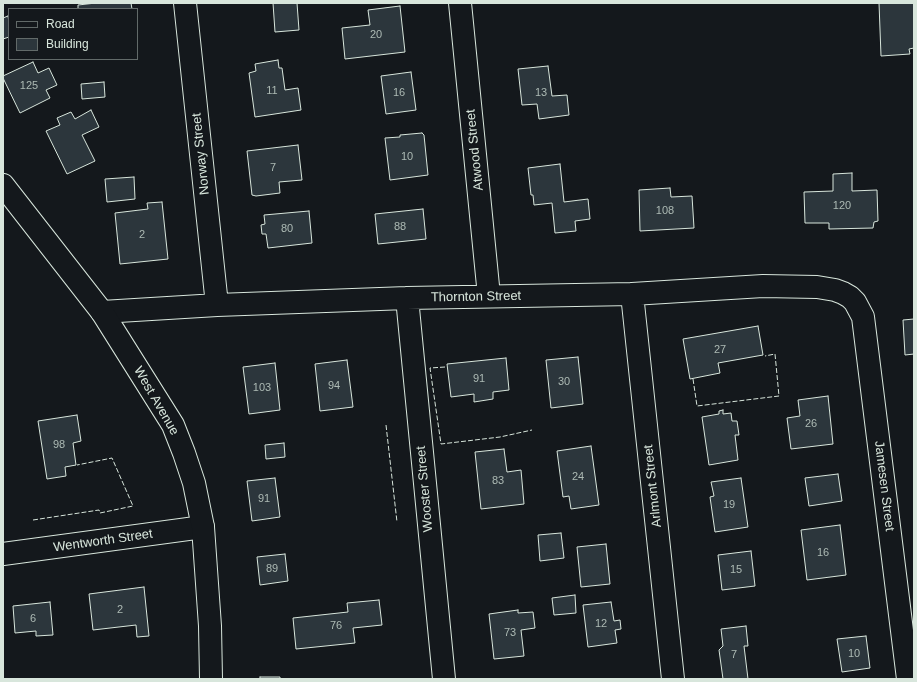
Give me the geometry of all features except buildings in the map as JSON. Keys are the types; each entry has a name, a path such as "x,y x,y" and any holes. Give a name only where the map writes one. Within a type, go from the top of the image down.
{"street":[{"name":"Norway Street","path":"185,3 217,305"},
{"name":"Atwood Street","path":"460,3 489,296"},
{"name":"West Avenue","path":"3,186 102,312 174,425 194,483 203,527 210,626 211,679"},
{"name":"Thornton Street","path":"102,312 217,305 407,298 632,294 764,286 817,287 835,290 850,297"},
{"name":"Arlmont Street","path":"632,294 673,679"},
{"name":"Jamesen Street","path":"850,297 855,302 863,317 908,679"},
{"name":"Wooster Street","path":"407,298 444,679"},
{"name":"Wentworth Street","path":"3,554 203,527"}],"fence":[{"path":"693,379 697,406 779,396 775,354 765,356"},
{"path":"445,367 430,368 441,444 500,437 532,430"},
{"path":"386,425 397,522"},
{"path":"33,520 99,510 100,513 133,506 112,458 77,465"}]}
